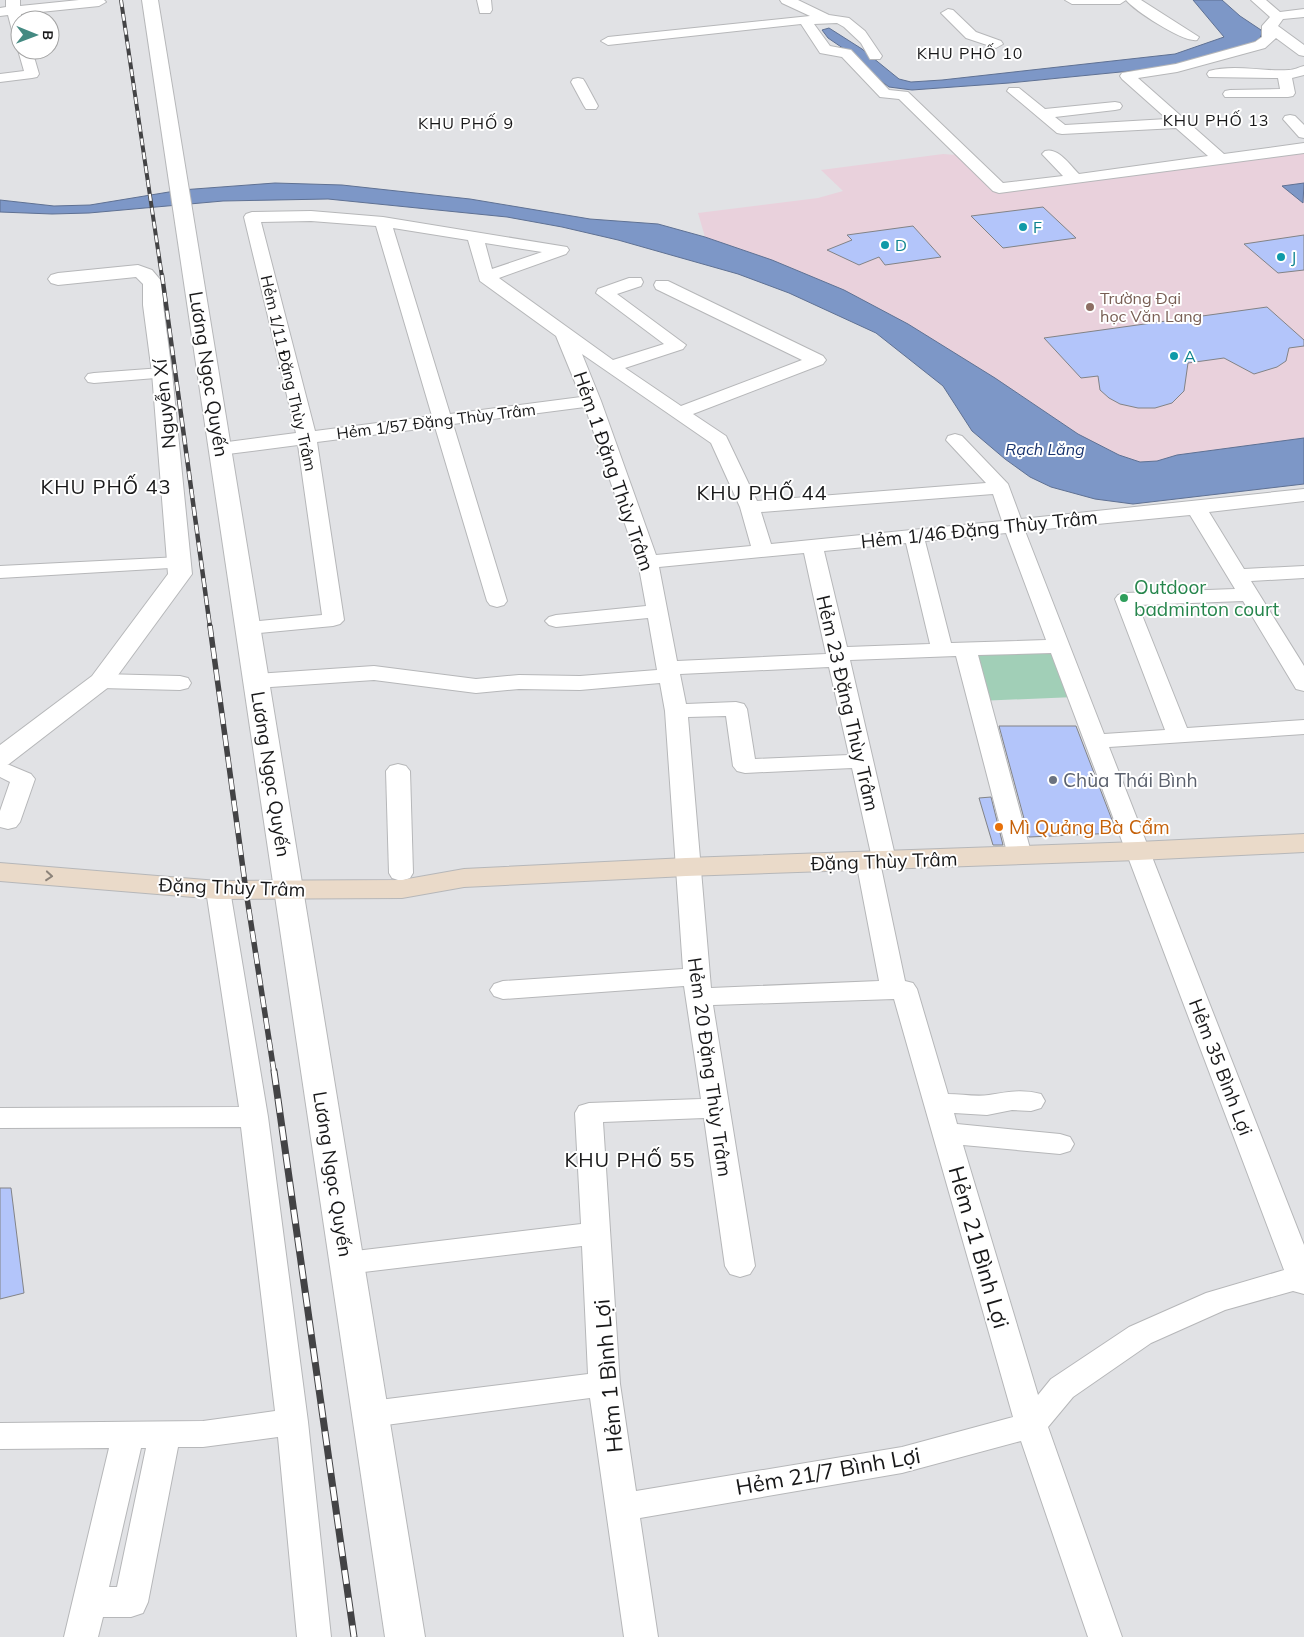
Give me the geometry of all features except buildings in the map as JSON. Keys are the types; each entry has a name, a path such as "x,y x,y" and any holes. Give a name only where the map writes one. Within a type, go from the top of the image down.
{"main road":[{"name":"Đặng Thùy Trâm","path":"0,853 243,875 288,881 402,889 464,878 686,867 1138,851 1304,842"},
{"name":"Đặng Thùy Trâm","path":"0,872 218,890 288,881 401,873 464,878"}],"street":[{"name":"Lương Ngọc Quyến","path":"150,0 405,1637"},
{"path":"787,0 827,19"},
{"path":"1072,0 1120,0"},
{"path":"1133,0 1151,21 1178,27 1192,37"},
{"path":"1258,0 1273,21 1304,52"},
{"path":"9,8 99,2"},
{"path":"948,13 971,35 996,44"},
{"path":"1220,159 1128,76 1177,68 1260,45 1269,38 1268,29 1273,21 1304,13"},
{"path":"608,41 827,19 842,20 868,43 875,56"},
{"path":"805,20 826,50 846,54 886,94 903,94 999,188 1304,148"},
{"path":"0,78 32,74 28,60"},
{"path":"1214,74 1239,72 1287,74 1304,70"},
{"path":"1230,94 1288,93 1285,76 1287,74"},
{"path":"578,82 591,106"},
{"path":"1014,90 1062,130 1180,123"},
{"path":"1041,114 1115,106"},
{"path":"1290,119 1304,134"},
{"path":"1050,154 1075,178"},
{"name":"Hẻm 1/11 Đặng Thùy Trâm","path":"248,628 333,620 307,438 252,217 311,216 383,222"},
{"path":"486,277 561,250 383,222 497,601"},
{"path":"475,236 486,277 719,440 750,506 763,551"},
{"name":"Nguyễn Xí","path":"0,758 101,681 180,574 162,373 153,305 153,283 145,274 138,271 58,279"},
{"path":"611,366 676,345 604,293 635,282"},
{"path":"662,285 817,360 680,413"},
{"name":"Hẻm 1 Đặng Thùy Trâm","path":"564,333 592,401 648,562 676,711 686,867"},
{"path":"94,378 162,373"},
{"name":"Hẻm 1/57 Đặng Thùy Trâm","path":"220,449 592,401"},
{"path":"956,440 1001,488"},
{"name":"Hẻm 1/46 Đặng Thùy Trâm","path":"750,506 1001,488"},
{"name":"Hẻm 35 Bình Lợi","path":"1001,488 1013,526 1303,1279"},
{"name":"Hẻm 1/46 Đặng Thùy Trâm","path":"648,562 1196,508 1304,495"},
{"path":"1196,508 1304,684"},
{"path":"914,536 942,650"},
{"name":"Hẻm 23 Đặng Thùy Trâm","path":"812,546 861,761 876,861"},
{"path":"0,572 180,563"},
{"path":"1238,576 1304,572"},
{"path":"1178,735 1125,599 1250,595"},
{"path":"556,621 657,612"},
{"path":"256,681 374,673 476,686 519,682 580,683 668,672 838,657 942,650 1060,646"},
{"path":"965,649 1020,856"},
{"path":"101,681 180,683"},
{"path":"676,711 736,709 745,766 861,761"},
{"path":"1096,741 1304,727"},
{"path":"0,768 23,778 8,822"},
{"path":"398,771 401,873"},
{"path":"503,990 698,987 894,990 876,861"},
{"name":"Hẻm 20 Đặng Thùy Trâm","path":"686,867 698,987 740,1266"},
{"path":"218,890 254,1117 292,1422 314,1637"},
{"name":"Hẻm 21 Bình Lợi","path":"894,990 904,989 1031,1425 1105,1637"},
{"path":"938,1103 987,1105 1012,1100 1031,1101"},
{"name":"Hẻm 1 Bình Lợi","path":"641,1637 604,1384 589,1113 715,1108"},
{"path":"0,1118 254,1117"},
{"path":"946,1133 1060,1144"},
{"path":"347,1263 597,1233"},
{"path":"1031,1425 1062,1388 1140,1335 1218,1301 1303,1279"},
{"path":"370,1414 604,1384"},
{"path":"0,1436 204,1434 292,1422"},
{"name":"Hẻm 21/7 Bình Lợi","path":"623,1507 902,1460 1031,1425"},
{"path":"81,1637 128,1434"},
{"path":"89,1602 131,1602 164,1434"}],"shaded area":[{"name":"Trường Đại học Văn Lang","path":"1304,151 1304,438 1177,455 1157,461 1140,462 1119,455 1078,434 995,378 908,324 844,290 772,260 705,237 698,213 818,198 843,191 821,170 943,154 956,155 993,192"}],"green space":[{"path":"1058,647 1075,697 978,701 967,649"}],"water":[{"path":"1193,0 1222,0 1240,16 1261,30 1260,38 1249,45 1161,68 1009,83 912,90 889,87 850,53 828,38 822,30 829,28 862,49 899,79 911,82 942,80 1175,54 1224,37"},
{"name":"Rạch Lăng","path":"275,183 342,185 470,199 590,219 658,224 705,237 772,260 844,290 908,324 995,378 1078,434 1119,455 1140,462 1157,461 1177,455 1304,438 1304,484 1133,504 1095,499 1051,487 1030,477 972,431 943,386 876,333 789,293 738,274 618,240 562,227 507,217 328,199 223,201 89,213 0,212 0,200 54,206 90,205 181,190"},
{"path":"1304,183 1303,203 1282,186"}],"railway":[{"path":"121,0 162,277"},
{"path":"162,275 210,627"},
{"path":"210,626 246,891 274,1072"},
{"path":"274,1071 354,1637"}],"place":[{"name":"F","path":"1023,227"},
{"name":"D","path":"885,245"},
{"name":"J","path":"1281,257"},
{"name":"Trường Đại học Văn Lang","path":"1090,307"},
{"name":"A","path":"1174,356"},
{"name":"Outdoor badminton court","path":"1124,598"},
{"name":"Chùa Thái Bình","path":"1053,780"},
{"name":"Mì Quảng Bà Cẩm","path":"999,827"}],"district":[{"name":"KHU PHỐ 10","path":"970,53"},
{"name":"KHU PHỐ 13","path":"1216,120"},
{"name":"KHU PHỐ 9","path":"466,123"},
{"name":"KHU PHỐ 43","path":"106,486"},
{"name":"KHU PHỐ 44","path":"762,492"},
{"name":"KHU PHỐ 55","path":"630,1159"}]}
